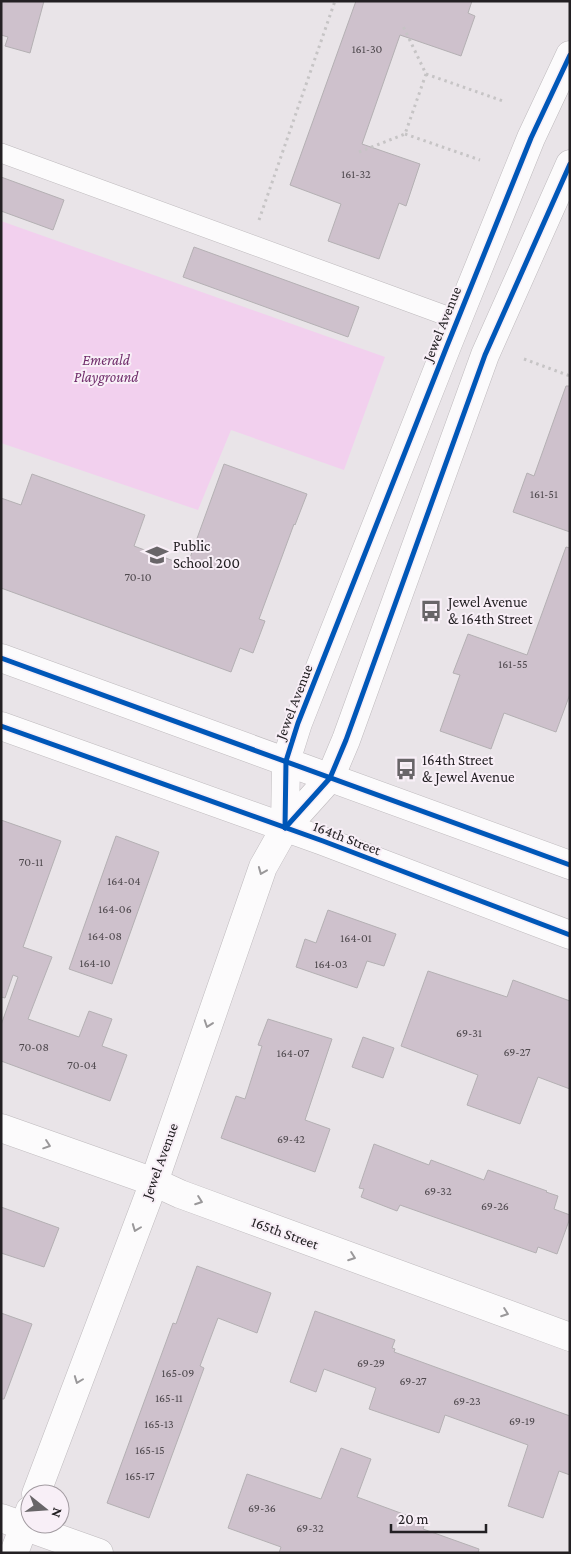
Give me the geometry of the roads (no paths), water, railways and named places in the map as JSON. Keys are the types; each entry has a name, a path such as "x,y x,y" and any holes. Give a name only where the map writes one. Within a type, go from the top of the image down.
{"street":[{"name":"Jewel Avenue","path":"285,828 286,761 298,723 531,138 570,55"},
{"name":"Jewel Avenue","path":"40,1484 154,1182 263,867 285,828 330,778 349,731 485,355 570,164"},
{"path":"1,658 570,865"},
{"name":"164th Street","path":"1,726 285,828 570,935"},
{"name":"165th Street","path":"1,1128 154,1182 180,1194 570,1337"},
{"path":"14,1553 18,1518 99,1553"}],"lane":[{"path":"1,153 458,320"}],"place":[{"name":"Public School 200","path":"157,555"},
{"name":"Jewel Avenue & 164th Street","path":"431,611"},
{"name":"164th Street & Jewel Avenue","path":"406,769"}],"park label":[{"name":"Emerald Playground","path":"106,368"}]}
